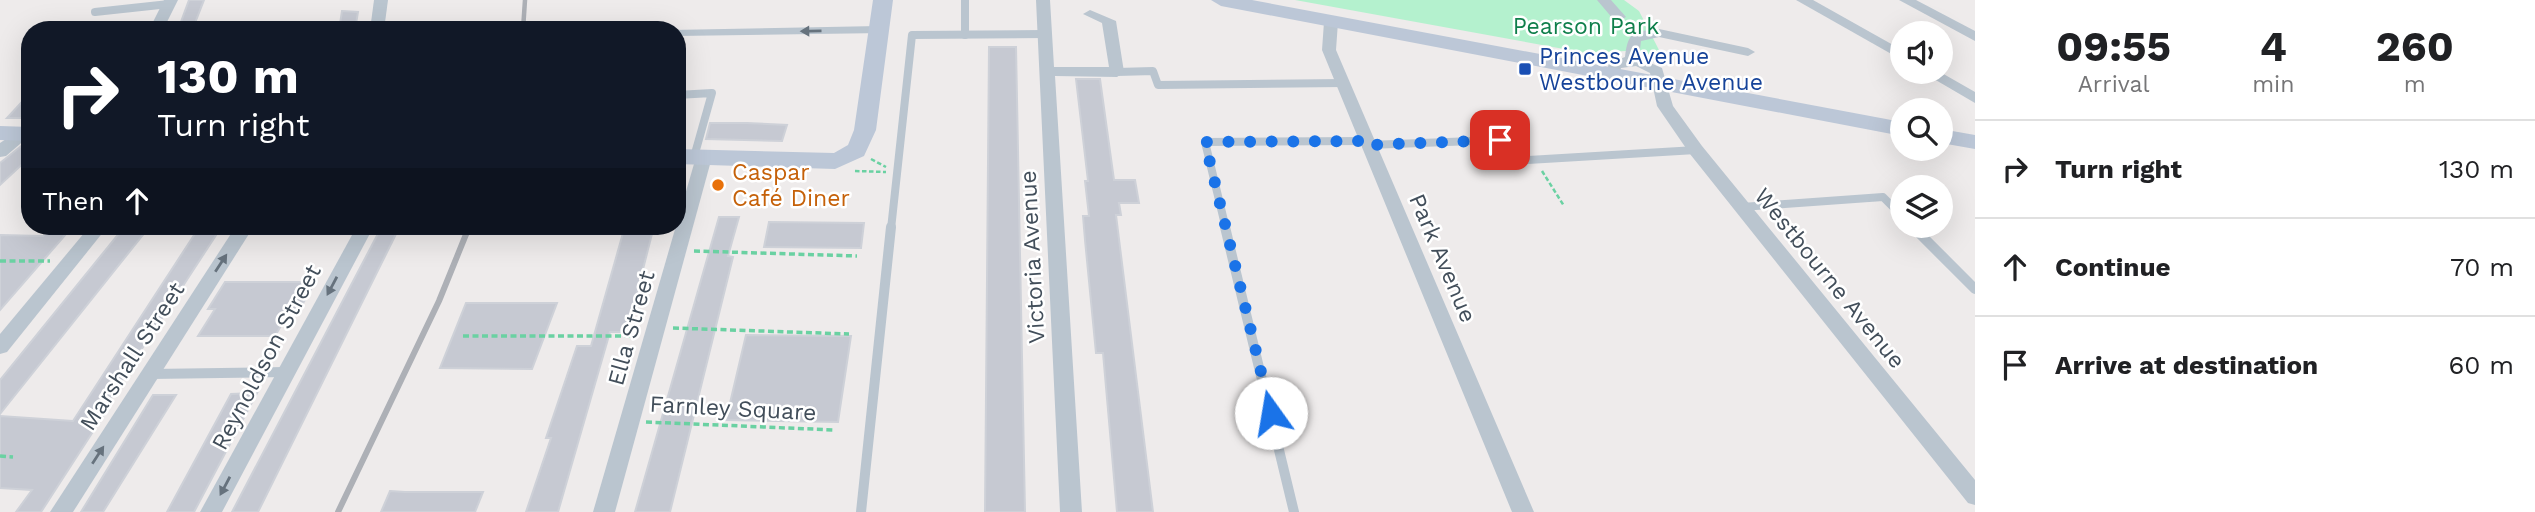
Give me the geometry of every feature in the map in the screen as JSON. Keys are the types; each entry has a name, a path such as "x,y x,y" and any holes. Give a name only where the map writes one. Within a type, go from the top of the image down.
{"street":[{"path":"378,21 381,0"},
{"path":"692,157 845,157 860,149 883,0"},
{"name":"Victoria Avenue","path":"1043,0 1072,512"},
{"path":"1221,0 1890,126"},
{"path":"1604,0 1619,17"},
{"path":"1803,0 1890,49"},
{"path":"1906,0 1975,37"},
{"path":"160,21 170,2"},
{"path":"1046,71 1117,72 1109,21 1090,14"},
{"name":"Park Avenue","path":"1331,22 1328,43 1343,83 1524,512"},
{"path":"686,32 879,30"},
{"path":"1632,60 1634,40 1638,36 1664,30 1748,52"},
{"path":"1613,74 1614,66 1632,60 1645,63 1657,71 1660,83"},
{"name":"Westbourne Avenue","path":"1660,83 1665,106 1696,150 1975,496"},
{"path":"1950,84 1975,98"},
{"path":"0,152 17,134"},
{"path":"1953,138 1975,142"},
{"name":"Ella Street","path":"686,223 694,195 692,157"},
{"path":"0,347 92,235"},
{"name":"Marshall Street","path":"61,512 239,235"},
{"name":"Reynoldson Street","path":"211,512 360,235"},
{"name":"Ella Street","path":"604,512 683,235"}],"lane":[{"path":"965,0 965,35"},
{"path":"95,12 170,2"},
{"path":"861,512 912,35 1045,34"},
{"path":"1117,72 1153,71 1158,85 1343,83"},
{"path":"686,94 712,93 692,157"},
{"path":"1294,512 1205,142 1368,143 1500,140 1511,161 1696,150"},
{"path":"1742,207 1883,197 1890,204"},
{"path":"1924,238 1975,289"},
{"path":"149,374 286,372"}],"path":[{"path":"845,157 898,172"},
{"path":"1536,160 1563,206"},
{"path":"678,251 857,256"},
{"path":"0,261 69,262"},
{"path":"463,335 656,332 849,334"},
{"name":"Farnley Square","path":"630,421 835,430"},
{"path":"0,456 13,457"}],"green space":[{"name":"Pearson Park","path":"1295,0 1624,0 1639,11 1659,50 1650,55 1626,51 1586,53"}],"building":[{"path":"189,0 204,0 196,21 181,21"},
{"path":"342,11 358,12 356,21 340,21"},
{"path":"989,47 1016,47 1025,512 985,512"},
{"path":"1076,79 1100,79 1114,180 1135,180 1139,203 1119,203 1121,215 1116,215 1153,512 1117,512 1103,353 1096,353 1085,240 1083,216 1089,216 1085,181 1088,181"},
{"path":"21,103 21,118 7,118"},
{"path":"710,123 787,125 782,141 706,139"},
{"path":"21,146 21,165 0,185 0,163"},
{"path":"719,217 739,217 728,256 733,257 670,512 635,512"},
{"path":"769,222 864,223 861,248 764,247"},
{"path":"0,235 65,235 0,310"},
{"path":"118,235 143,235 0,414 0,380"},
{"path":"194,235 216,235 132,364 102,413 105,413 41,512 16,512 32,490 0,488 0,416 73,421"},
{"path":"377,235 396,235 258,512 232,512"},
{"path":"622,235 652,235 627,332 610,332 558,512 526,512 551,438 546,438 577,346 591,346"},
{"path":"225,282 315,282 297,314 288,314 275,336 198,336 215,309 208,309"},
{"path":"466,303 557,303 532,369 440,368"},
{"path":"746,335 851,336 838,422 726,420"},
{"path":"257,393 194,512 167,512 231,394"},
{"path":"153,395 176,395 103,512 81,512"},
{"path":"390,491 483,492 475,512 381,512"}],"railway":[{"path":"524,21 525,0"},
{"path":"338,512 439,301 466,235"}],"place":[{"name":"Princes Avenue Westbourne Avenue","path":"1525,69"},
{"name":"Caspar Café Diner","path":"718,185"}],"route":[{"path":"1271,413 1205,142 1367,141 1369,145 1500,140"}]}
